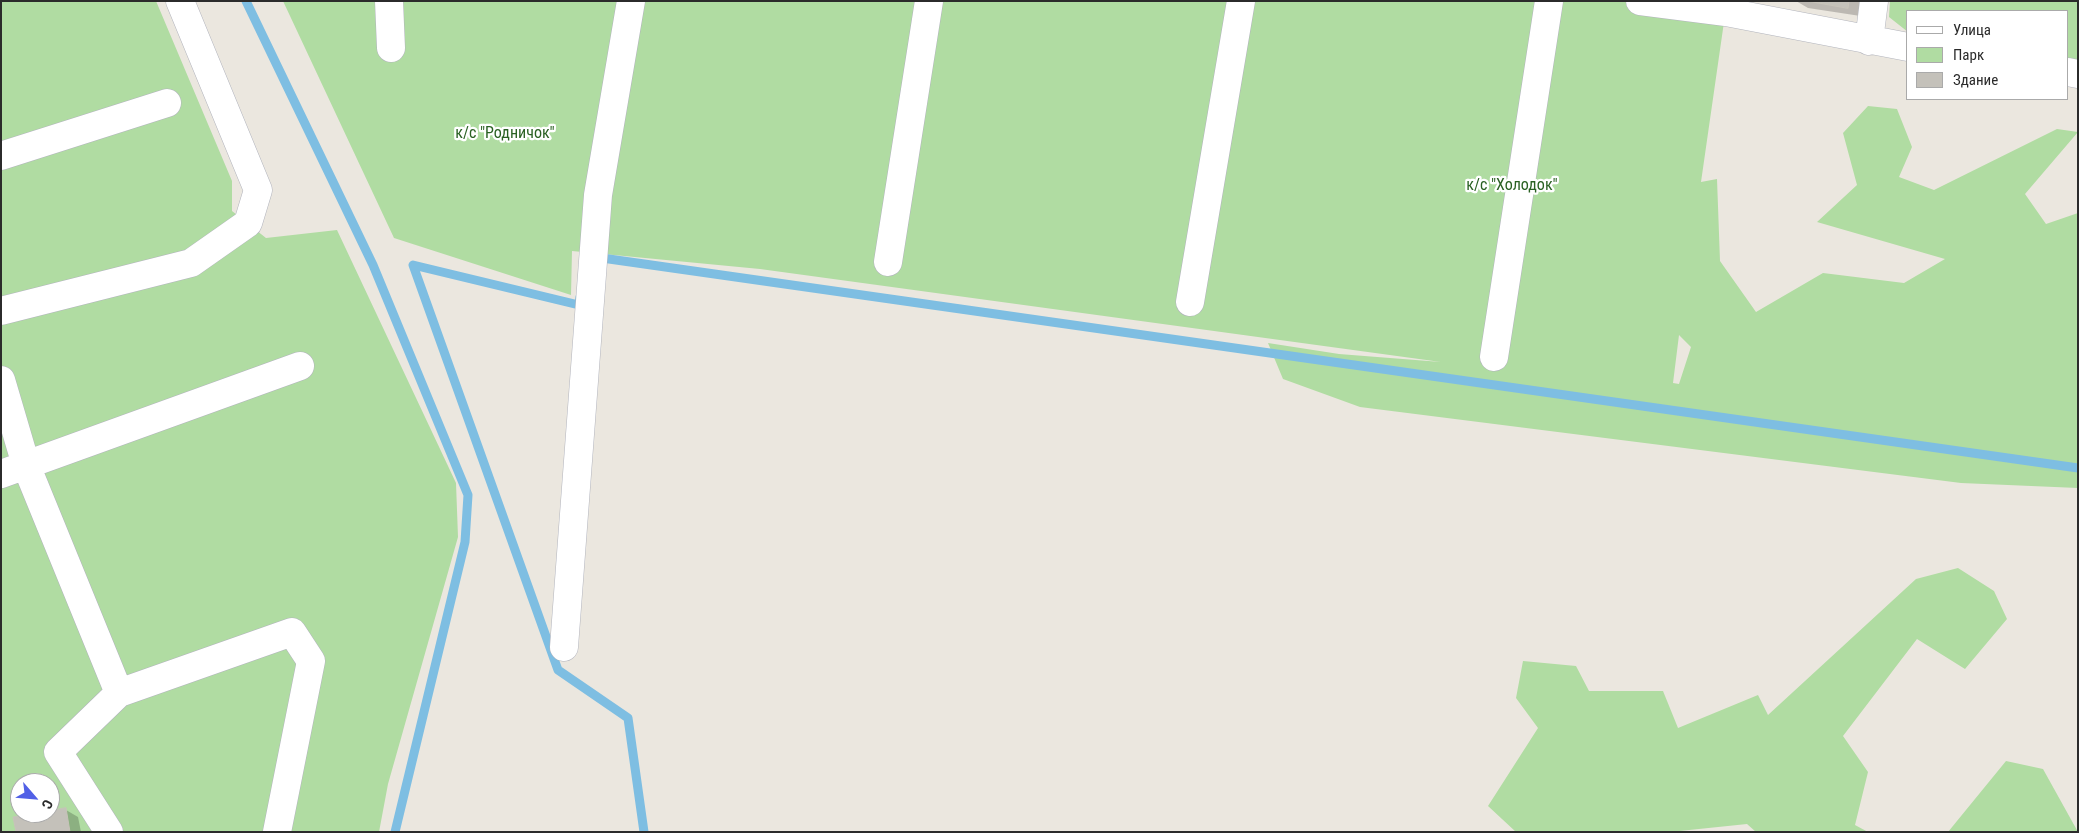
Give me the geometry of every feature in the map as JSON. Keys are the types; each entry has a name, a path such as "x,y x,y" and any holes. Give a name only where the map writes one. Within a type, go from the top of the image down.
{"lane":[{"path":"1,311 191,263 248,223 258,190 180,1"},
{"path":"389,1 390,48"},
{"path":"564,646 598,195 631,1"},
{"path":"888,262 929,1"},
{"path":"1190,302 1241,1"},
{"path":"1494,357 1549,1"},
{"path":"1640,1 1726,12 1906,47"},
{"path":"1869,41 1874,1"},
{"path":"1,156 167,103"},
{"path":"14,470 300,366"},
{"path":"1,380 14,470 120,693"},
{"path":"109,832 58,752 120,693 292,632 311,661 277,832"}],"green space":[{"path":"1,1 156,1 232,181 232,211 266,238 337,230 456,483 458,537 388,784 379,832 1,832"},
{"path":"283,1 1727,1 1701,182 1717,179 1720,261 1756,312 1823,273 1904,283 1945,259 1817,222 1857,185 1843,133 1868,106 1897,109 1912,147 1899,177 1934,190 2057,129 2078,132 2025,194 2046,224 2078,213 2078,488 1961,483 1360,407 1283,379 1268,343 1339,354 1441,362 760,269 572,251 571,295 394,238","holes":["1679,335 1691,347 1679,384 1673,383"]},
{"path":"1890,1 2078,1 2078,63 2069,61 2069,10 1906,10 1906,30 1889,17"},
{"path":"1958,568 1994,591 2007,619 1965,669 1917,639 1843,736 1868,772 1855,825 1868,832 1756,832 1747,824 1670,832 1516,832 1488,806 1538,728 1516,698 1523,661 1576,666 1589,691 1663,691 1678,728 1758,695 1768,715 1916,579"},
{"path":"2006,761 2043,769 2078,832 1948,832"}],"building":[{"path":"1808,1 1849,1 1848,8"},
{"path":"66,808 70,832 16,832 14,823 60,823 60,809"}],"waterway":[{"path":"246,1 373,265 468,495 465,542 395,832"},
{"path":"595,257 2078,468"},
{"path":"580,297 579,305 413,265 558,670 628,718 644,832"}],"park label":[{"name":"к/с \"Родничок\"","path":"505,134"},
{"name":"к/с \"Холодок\"","path":"1512,186"}]}
